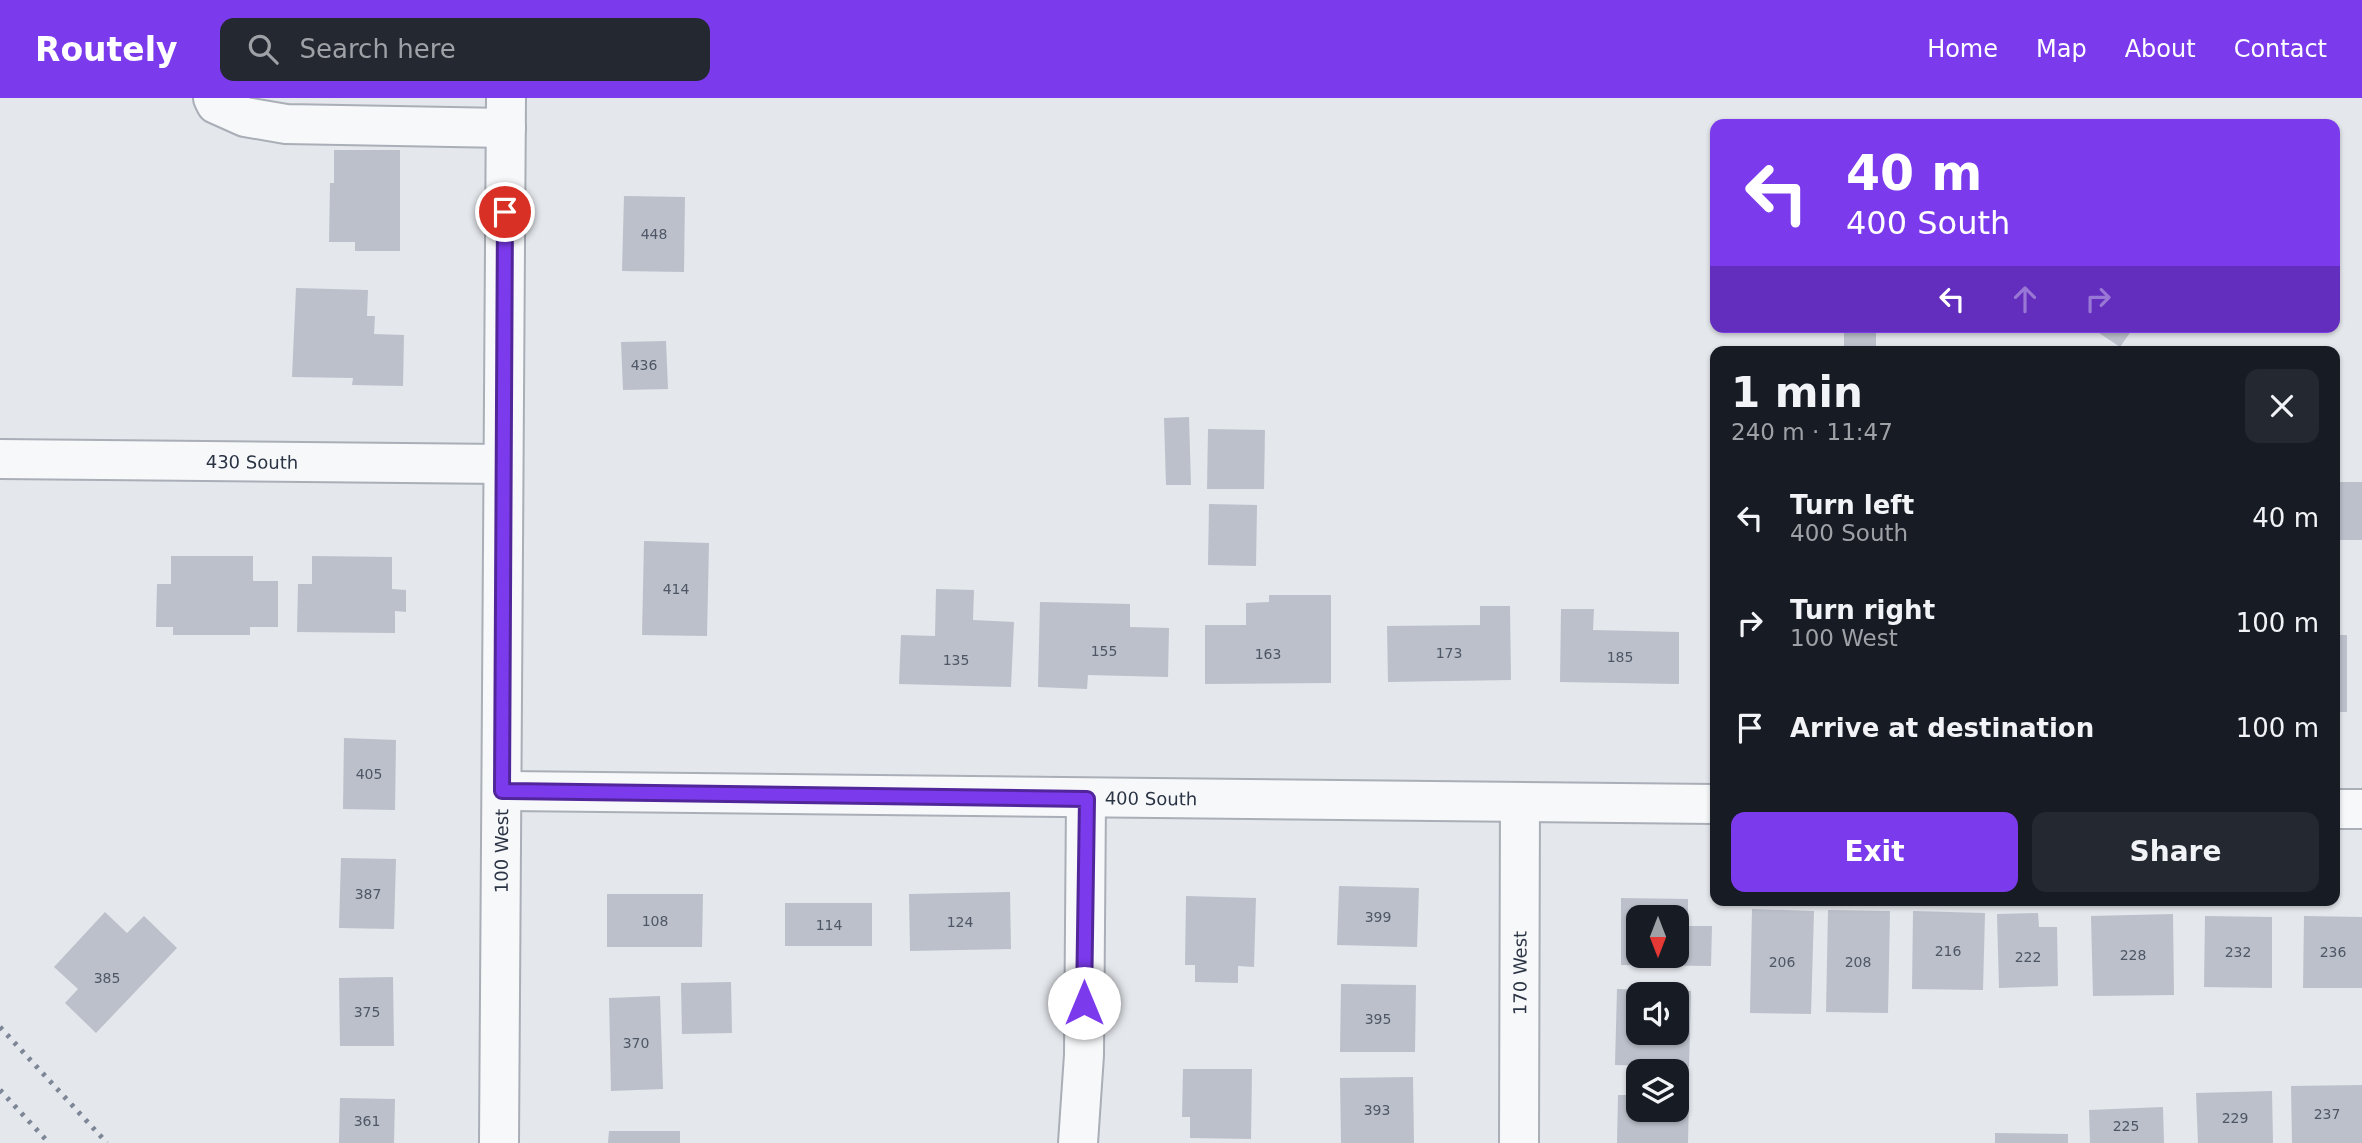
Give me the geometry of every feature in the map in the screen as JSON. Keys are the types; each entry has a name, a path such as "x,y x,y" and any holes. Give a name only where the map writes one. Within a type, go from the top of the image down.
{"street":[{"path":"213,98 216,104 245,117 286,124 506,113"},
{"name":"100 West","path":"499,1143 506,113"},
{"name":"430 South","path":"0,459 503,464"},
{"name":"400 South","path":"502,791 1710,804"},
{"path":"1078,1143 1084,1055 1087,799"},
{"name":"170 West","path":"1519,1143 1520,803"},
{"path":"2340,808 2362,809"}],"building":[{"path":"334,150 400,150 400,251 355,251 355,242 329,242 330,183 334,183"},
{"path":"624,196 685,197 684,272 622,271"},
{"path":"296,288 368,290 367,316 375,316 374,334 404,335 403,386 352,385 353,378 292,377"},
{"path":"1844,333 1876,333 1876,346 1844,346"},
{"path":"2099,333 2130,333 2118,346"},
{"path":"666,341 668,389 623,390 621,342"},
{"path":"1189,417 1191,485 1166,485 1164,418"},
{"path":"1208,429 1265,430 1264,489 1207,489"},
{"path":"2340,482 2362,482 2362,540 2340,540"},
{"path":"1209,504 1257,505 1256,566 1208,565"},
{"path":"644,541 709,543 707,636 642,635"},
{"path":"171,556 253,556 253,581 278,581 278,627 250,627 250,635 173,635 173,627 156,627 157,584 171,584"},
{"path":"312,556 392,557 392,589 406,590 406,612 395,611 395,633 297,632 298,584 312,584"},
{"path":"936,589 974,590 973,620 1014,622 1011,687 899,684 901,635 935,636"},
{"path":"1269,595 1331,595 1331,683 1205,684 1205,625 1246,625 1246,603 1269,602"},
{"path":"1040,602 1130,604 1130,627 1169,628 1168,677 1088,675 1087,689 1038,687"},
{"path":"1480,606 1510,606 1511,680 1388,682 1387,626 1480,625"},
{"path":"1561,609 1594,609 1593,630 1679,632 1679,684 1560,682"},
{"path":"2340,635 2347,635 2347,712 2340,712"},
{"path":"344,738 396,740 395,810 343,809"},
{"path":"341,858 396,859 394,929 339,928"},
{"path":"1339,886 1419,888 1417,947 1337,945"},
{"path":"1010,892 1011,949 910,951 909,894"},
{"path":"607,894 703,894 702,947 607,947"},
{"path":"1186,896 1256,898 1254,967 1238,966 1238,983 1195,982 1195,965 1185,965"},
{"path":"1621,898 1688,899 1688,905 1626,905 1626,965 1621,965"},
{"path":"785,903 872,903 872,946 785,946"},
{"path":"1752,909 1814,911 1811,1014 1750,1013"},
{"path":"1828,910 1890,911 1888,1013 1826,1012"},
{"path":"1913,911 1985,913 1983,990 1912,989"},
{"path":"105,912 127,933 144,916 177,948 96,1033 65,1003 78,989 54,967"},
{"path":"2038,913 2039,927 2057,927 2058,986 1999,988 1997,914"},
{"path":"2173,914 2174,995 2093,996 2091,916"},
{"path":"2205,916 2272,917 2272,988 2204,987"},
{"path":"2304,916 2362,917 2362,988 2303,988"},
{"path":"1689,926 1712,926 1711,966 1689,966"},
{"path":"393,977 394,1046 340,1046 339,978"},
{"path":"731,982 732,1033 682,1034 681,983"},
{"path":"1341,984 1416,985 1415,1052 1340,1052"},
{"path":"1617,989 1626,989 1626,1045 1689,1045 1691,991 1689,1067 1689,1059 1626,1059 1626,1065 1615,1065"},
{"path":"660,996 663,1089 611,1091 609,998"},
{"path":"1183,1069 1252,1069 1251,1139 1190,1138 1190,1117 1182,1117"},
{"path":"1413,1077 1414,1143 1341,1143 1340,1078"},
{"path":"2362,1085 2362,1143 2292,1143 2291,1086"},
{"path":"2272,1091 2273,1143 2198,1143 2196,1093"},
{"path":"1618,1095 1626,1095 1626,1122 1688,1122 1688,1143 1617,1143"},
{"path":"340,1098 395,1099 394,1143 339,1143"},
{"path":"2163,1107 2164,1143 2090,1143 2089,1110"},
{"path":"609,1131 680,1131 680,1143 608,1143"},
{"path":"1995,1133 2068,1134 2068,1143 1995,1143"}],"railway":[{"path":"0,1027 107,1143"},
{"path":"0,1090 49,1143"}],"route":[{"path":"505,212 502,791 1087,799 1084,1003"}]}
